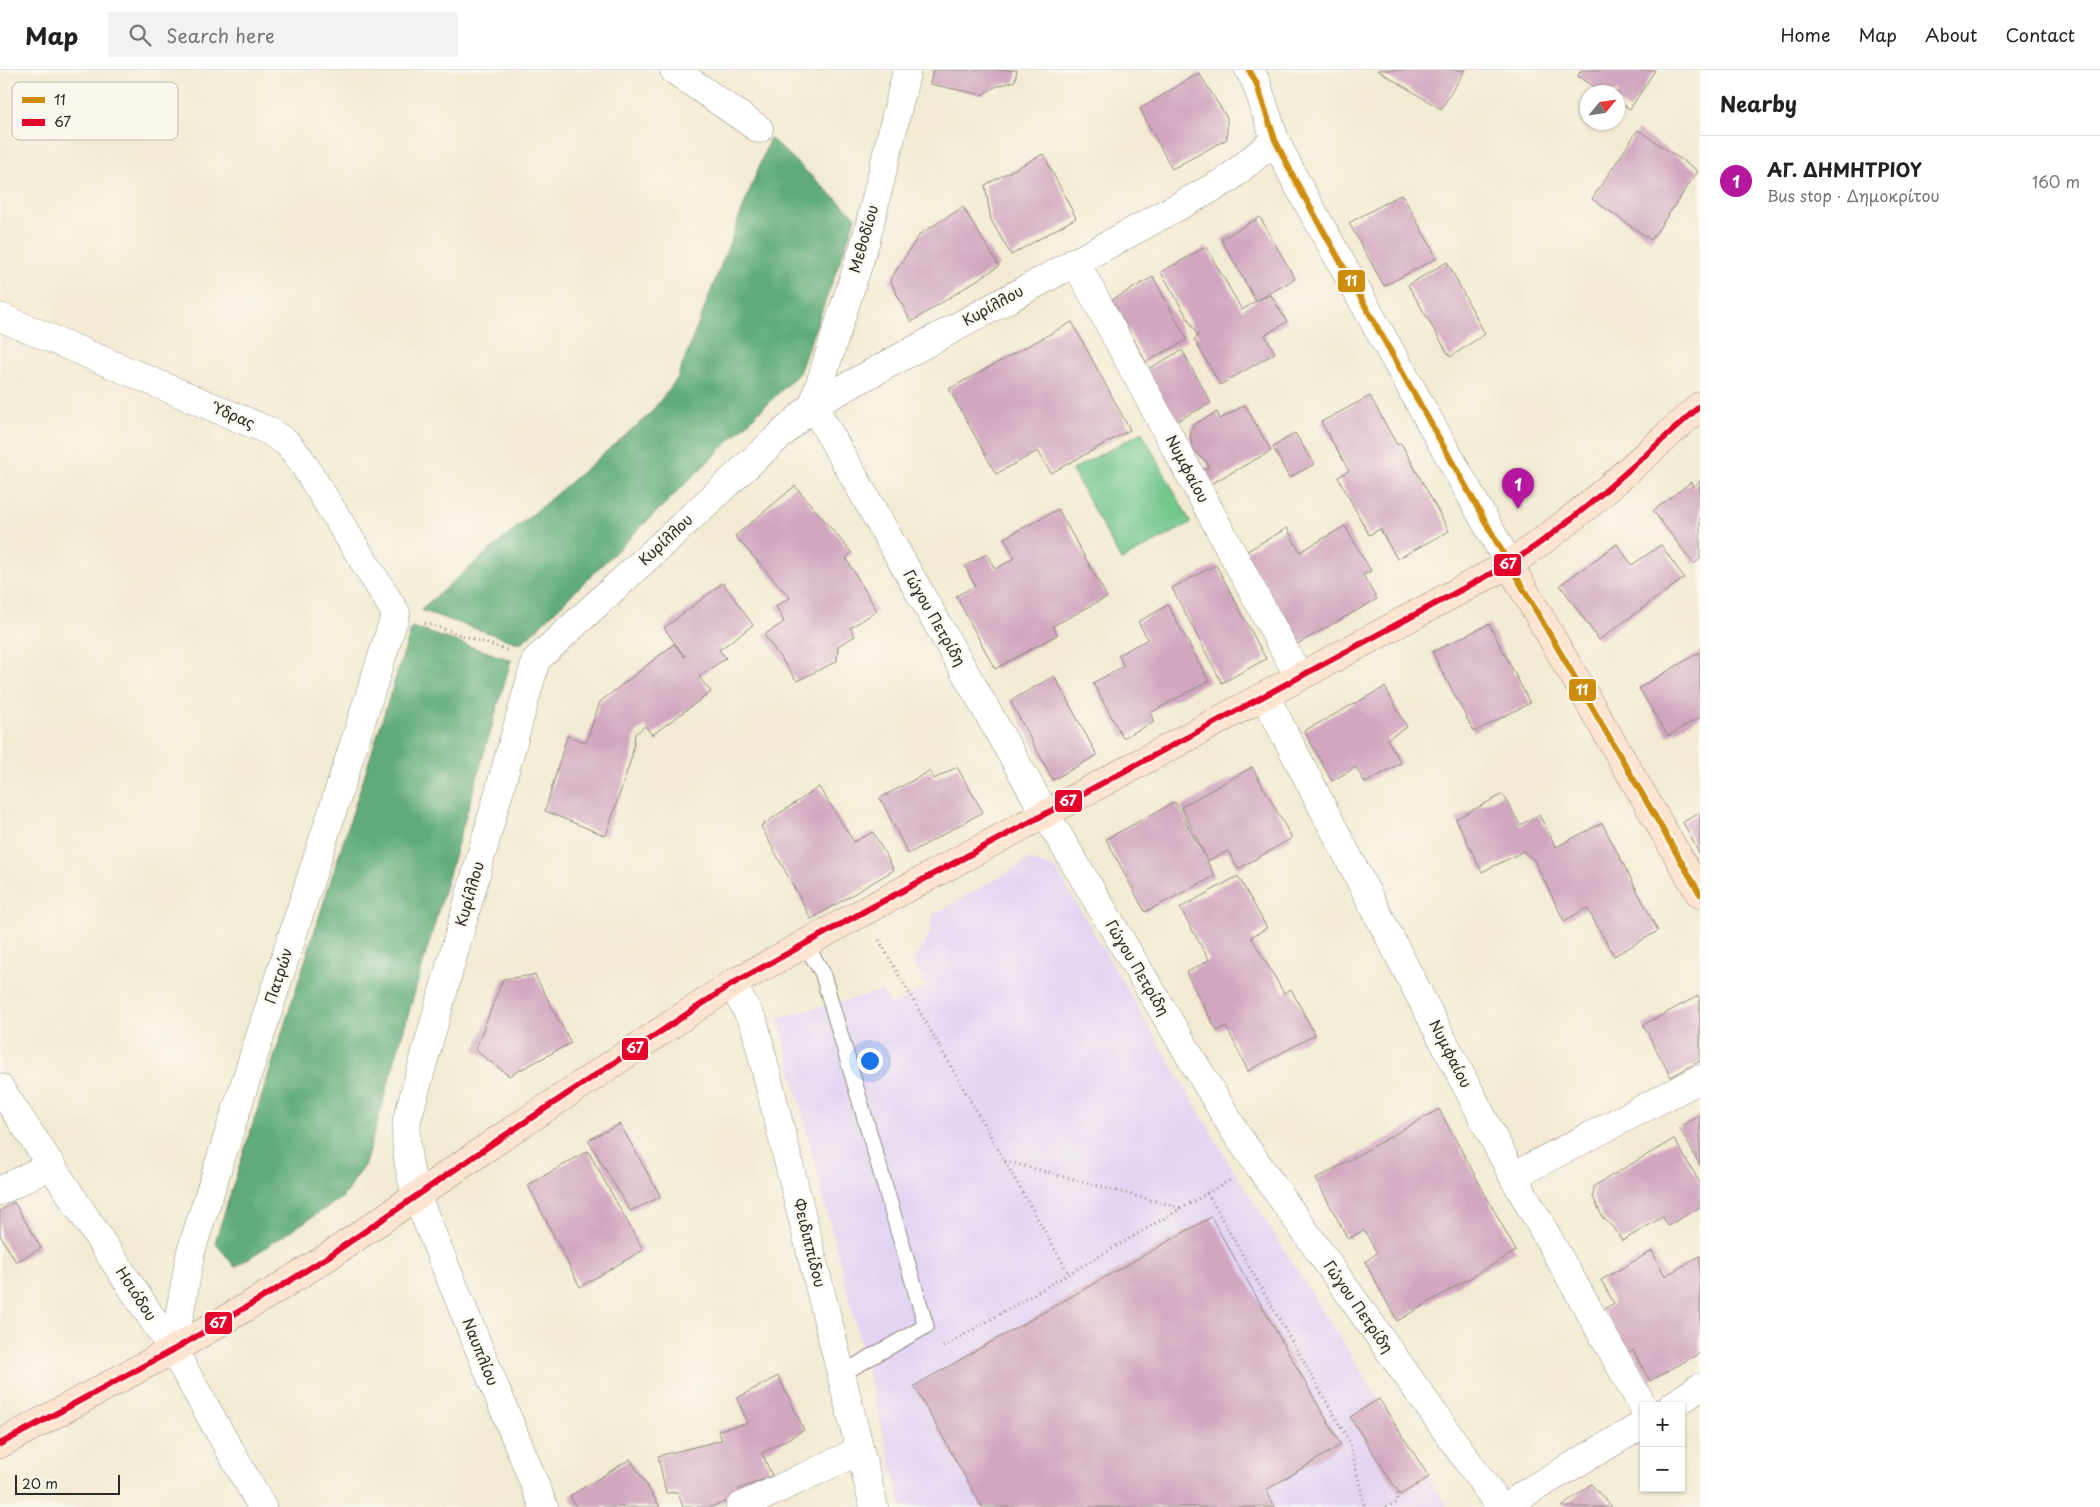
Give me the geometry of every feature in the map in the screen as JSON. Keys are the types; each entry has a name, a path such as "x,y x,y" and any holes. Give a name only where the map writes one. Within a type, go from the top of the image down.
{"street":[{"path":"674,70 759,129"},
{"name":"Μεθοδίου","path":"813,405 866,240 907,70"},
{"path":"1257,74 1275,140 1295,180 1509,564 1700,894"},
{"name":"Κυρίλλου","path":"417,1197 408,1168 405,1142 406,1120 536,660 813,405 1227,180 1275,140"},
{"name":"Νυμφαίου","path":"1075,261 1299,677"},
{"name":"Ύδρας","path":"0,317 269,430 287,443 299,457 394,609"},
{"name":"Γώγου Πετρίδη","path":"813,405 1046,815 1237,1135 1500,1507"},
{"path":"0,1444 173,1350 272,1292 417,1197 492,1144 732,984 1509,564 1548,538 1583,510 1700,406"},
{"name":"Πατρών","path":"173,1350 191,1251 394,609"},
{"name":"Νυμφαίου","path":"1265,696 1513,1176 1641,1402"},
{"name":"Φειδιππίδου","path":"732,984 754,1023 874,1507"},
{"path":"1513,1176 1700,1079"},
{"name":"Ησιόδου","path":"0,1088 173,1350 262,1507"},
{"path":"0,1191 51,1165"},
{"name":"Ναυπλίου","path":"417,1197 544,1507"},
{"path":"1678,1402 1700,1387"},
{"path":"1509,1507 1524,1494 1640,1426"},
{"path":"740,1507 859,1451"}],"lane":[{"path":"805,944 822,972 926,1326 841,1374"}],"path":[{"path":"394,609 536,660"},
{"path":"863,912 1069,1274"},
{"path":"1004,1161 1182,1208"},
{"path":"941,1348 1257,1164"},
{"path":"1207,1193 1350,1443 1366,1507"},
{"path":"1386,1507 1397,1503 1398,1492"}],"shaded area":[{"path":"1029,860 1056,869 1237,1176 1379,1399 1350,1417 1400,1495 1429,1477 1448,1507 902,1507 778,1018 882,991 891,1005 927,986 912,961 923,948 930,933 933,915"}],"green space":[{"path":"770,138 856,217 799,373 521,644 420,610 649,415 677,379"},
{"path":"1142,432 1191,523 1121,560 1072,470"},
{"path":"412,627 511,660 365,1164 343,1197 235,1267 215,1242"}],"building":[{"path":"933,70 1017,70 1015,81 995,87 982,95 930,84"},
{"path":"1377,70 1465,70 1441,109"},
{"path":"1581,70 1655,70 1630,109 1625,106 1625,85 1592,85 1578,76"},
{"path":"1199,73 1227,118 1227,139 1172,169 1140,109"},
{"path":"1638,130 1698,171 1651,240 1592,199"},
{"path":"1043,154 1076,218 1011,255 991,220 985,185"},
{"path":"1402,194 1437,258 1384,286 1349,223"},
{"path":"963,207 999,266 911,322 890,280 920,234"},
{"path":"1260,217 1295,279 1258,300 1271,295 1287,322 1265,335 1275,353 1220,385 1194,339 1198,336 1161,272 1206,247 1242,310 1256,301 1221,239"},
{"path":"1447,262 1485,334 1450,357 1408,285"},
{"path":"1153,277 1187,340 1146,362 1112,300"},
{"path":"1072,322 1130,430 1051,473 1038,451 996,474 949,389"},
{"path":"1182,350 1211,403 1175,422 1146,370"},
{"path":"1370,396 1397,445 1401,443 1449,531 1397,559 1380,529 1369,535 1338,477 1349,471 1321,422"},
{"path":"1245,405 1271,451 1207,486 1199,472 1209,467 1206,461 1193,449 1190,436 1193,425 1217,412 1220,419"},
{"path":"1295,433 1314,464 1289,478 1273,447"},
{"path":"1700,481 1700,559 1694,564 1653,511 1691,482 1693,487"},
{"path":"795,486 852,553 846,558 877,611 850,628 855,636 838,646 837,661 797,681 764,635 784,622 776,606 790,598 735,536"},
{"path":"1058,509 1107,597 1053,626 1057,635 995,669 956,596 975,586 965,566 987,554 995,569 1015,558 1004,538"},
{"path":"1345,526 1371,571 1363,575 1377,599 1292,647 1242,554 1287,528 1300,552"},
{"path":"1617,544 1632,565 1661,545 1684,578 1599,640 1560,585"},
{"path":"1216,565 1266,659 1222,683 1172,588"},
{"path":"723,583 753,625 719,650 726,658 699,677 711,692 652,735 645,726 635,734 632,756 606,836 545,811 567,736 586,742 600,702 674,644 685,657 664,628"},
{"path":"1168,605 1209,681 1150,713 1154,722 1123,738 1093,683 1124,666 1118,655 1148,639 1138,622"},
{"path":"1489,624 1530,703 1474,732 1432,652"},
{"path":"1700,652 1700,717 1668,736 1639,688"},
{"path":"1054,676 1097,755 1053,780 1010,701"},
{"path":"1385,687 1407,727 1387,739 1401,763 1365,783 1356,767 1332,781 1304,731"},
{"path":"957,767 983,812 908,854 880,798 930,771 934,779"},
{"path":"1252,767 1292,838 1238,869 1228,851 1208,861 1181,807"},
{"path":"819,787 854,842 873,832 894,870 811,919 761,826"},
{"path":"1503,794 1520,825 1539,815 1556,847 1602,823 1658,931 1614,956 1587,908 1564,921 1534,860 1524,851 1482,872 1456,819"},
{"path":"1175,802 1215,876 1145,912 1106,839"},
{"path":"1700,813 1700,855 1683,822"},
{"path":"1238,876 1267,928 1251,937 1284,993 1291,989 1315,1035 1248,1071 1226,1026 1217,1031 1186,973 1209,960 1180,908"},
{"path":"535,975 571,1043 509,1076 475,1050 503,979"},
{"path":"1698,996 1700,999 1700,1061 1671,1077 1643,1025"},
{"path":"1439,1109 1516,1251 1397,1321 1365,1262 1377,1253 1364,1230 1348,1239 1316,1179"},
{"path":"1700,1115 1700,1165 1679,1127"},
{"path":"620,1124 661,1197 630,1211 588,1140"},
{"path":"1674,1139 1700,1183 1700,1207 1668,1226 1663,1217 1622,1241 1613,1226 1603,1218 1593,1197 1594,1186"},
{"path":"588,1151 643,1250 580,1287 528,1185"},
{"path":"14,1202 41,1248 16,1262 0,1235 0,1211"},
{"path":"1211,1217 1341,1445 1266,1490 1275,1507 982,1507 914,1386"},
{"path":"1652,1251 1665,1276 1700,1256 1700,1353 1650,1381 1633,1350 1627,1354 1603,1310 1614,1303 1601,1280"},
{"path":"778,1376 804,1430 762,1453 772,1476 739,1489 741,1496 711,1507 683,1507 678,1492 666,1493 658,1456 722,1440 718,1430 748,1423 737,1398"},
{"path":"1379,1399 1429,1477 1400,1495 1350,1417"},
{"path":"630,1459 660,1507 576,1507 570,1496"},
{"path":"1591,1484 1612,1507 1562,1507"}],"transit line":[{"name":"11","path":"1249,70 1256,82 1275,140 1295,180 1509,564 1700,894"},
{"name":"67","path":"0,1444 173,1350 272,1292 329,1256 492,1144 732,984 1509,564 1535,547 1584,509 1700,406"}],"place":[{"name":"ΑΓ. ΔΗΜΗΤΡΙΟΥ","path":"1518,509"}]}
